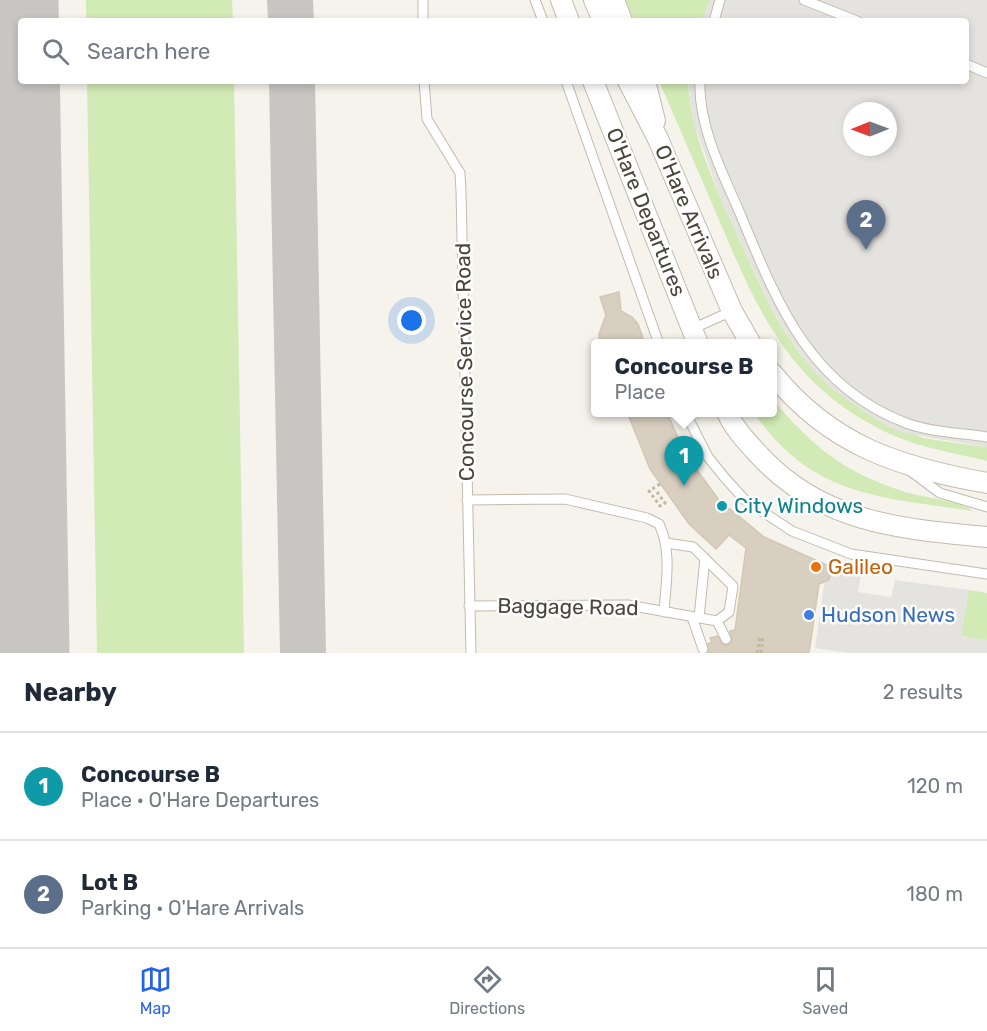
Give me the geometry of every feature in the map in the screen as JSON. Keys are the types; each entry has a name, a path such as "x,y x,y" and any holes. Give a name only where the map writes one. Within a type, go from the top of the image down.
{"street":[{"path":"561,0 568,18"},
{"path":"594,0 602,18"},
{"path":"614,0 621,18"},
{"name":"O'Hare Departures","path":"594,84 695,336"},
{"name":"O'Hare Arrivals","path":"630,84 658,139 732,311 748,339"},
{"path":"646,84 658,139"},
{"path":"777,379 825,425 870,452 899,464 987,483"},
{"path":"730,417 746,441 776,474 813,500 844,514 880,523 978,537"}],"lane":[{"path":"423,0 423,18"},
{"path":"535,0 542,18"},
{"path":"715,18 720,0"},
{"path":"804,0 849,18"},
{"path":"969,65 987,73"},
{"name":"Concourse Service Road","path":"424,84 427,119 460,173 471,653"},
{"path":"567,84 657,339"},
{"path":"700,84 703,114 732,194 781,306 807,349 840,382 884,414 909,424 987,436"},
{"path":"695,336 732,311"},
{"path":"688,417 708,457 724,478 745,500 792,531 851,554 987,574"},
{"path":"899,464 940,493 987,507"},
{"path":"467,500 565,499 647,518 659,524 666,543 664,612"},
{"path":"666,543 687,544 733,586 729,612 717,621 726,639"},
{"path":"703,649 696,617 705,558"},
{"name":"Baggage Road","path":"470,606 628,605 717,621"}],"path":[{"path":"657,492 665,503 660,506 649,491 660,484"},
{"path":"759,653 761,637"}],"green space":[{"path":"86,0 232,0 233,18 86,18"},
{"path":"626,0 710,0 703,18 633,18"},
{"path":"87,84 234,84 244,653 97,653"},
{"path":"660,84 688,84 699,139 720,196 777,318 792,343 810,365 831,386 856,404 887,421 924,438 987,447 987,461 925,447 901,439 856,415 827,394 803,371 782,345 749,287"},
{"path":"777,404 815,444 860,474 907,493 959,504 973,511 908,502 850,488 824,477 800,462 776,441 757,417 777,417"},
{"path":"969,590 987,593 987,640 961,636"}],"shaded area":[{"path":"710,0 987,0 987,447 903,433 883,424 830,388 811,368 787,335 769,304 720,197 693,120 688,84 969,84 969,18 703,18"},
{"path":"827,564 861,574 858,592 891,597 895,580 969,590 961,636 987,640 987,653 848,653 815,648"}],"building":[{"path":"619,292 621,311 632,317 638,324 643,339 600,339 606,315 600,297"},
{"path":"629,417 669,417 685,454 719,500 764,537 829,566 831,570 829,580 819,584 809,653 708,653 708,644 712,642 710,638 717,636 725,646 732,642 730,631 735,630 746,548 729,535 716,549 689,524 650,469"}],"taxiway":[{"path":"290,0 291,18"},
{"path":"292,84 303,653"}],"runway":[{"path":"0,0 11,653"}],"place":[{"name":"Lot B","path":"866,250"},
{"name":"Concourse B","path":"684,486"},
{"name":"City Windows","path":"722,506"},
{"name":"Galileo","path":"816,567"},
{"name":"Hudson News","path":"809,615"}]}
